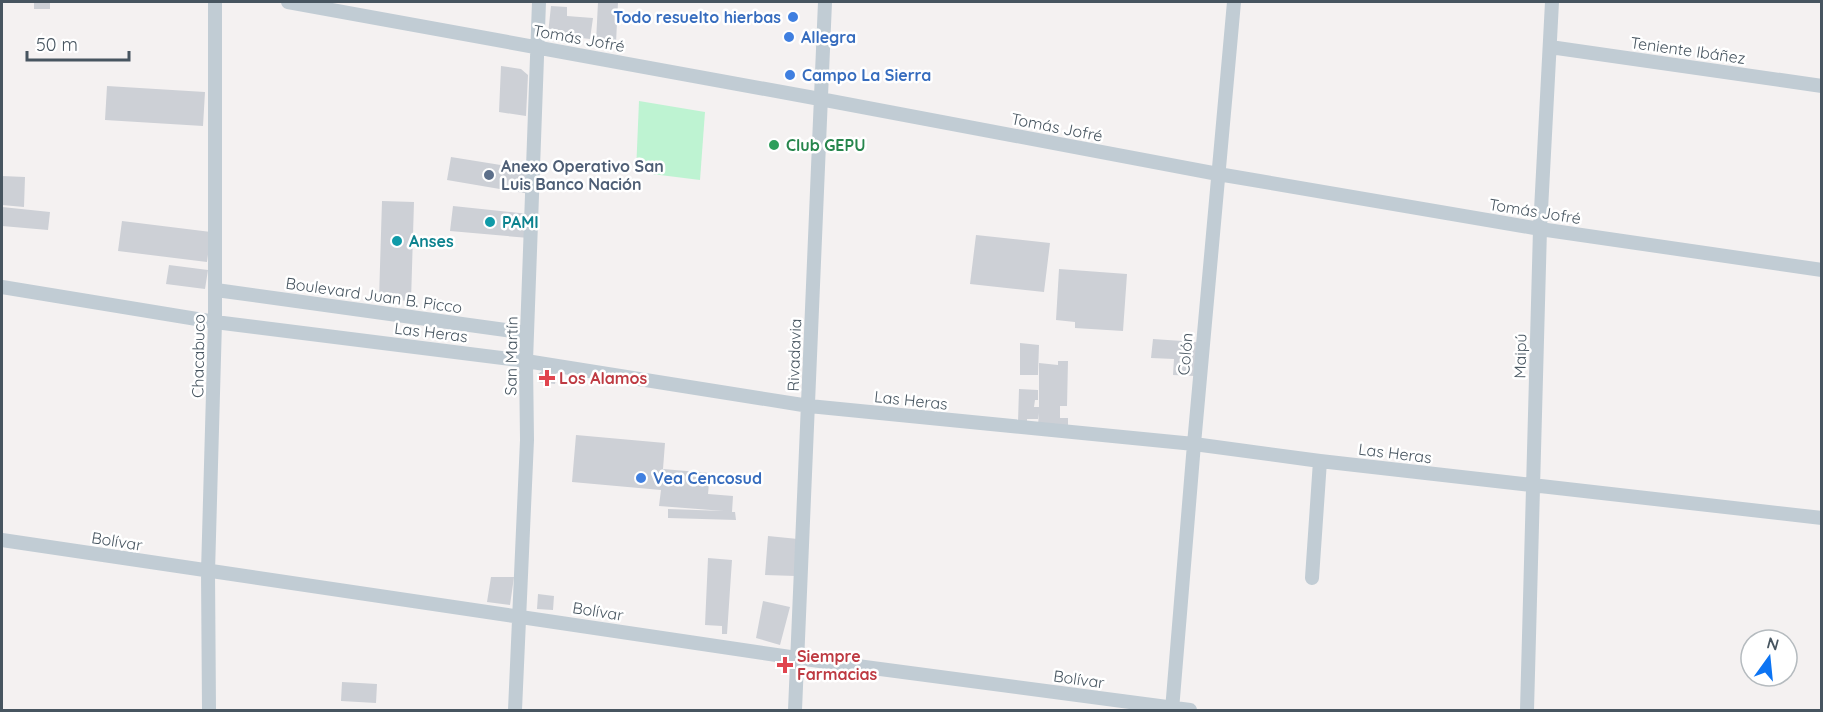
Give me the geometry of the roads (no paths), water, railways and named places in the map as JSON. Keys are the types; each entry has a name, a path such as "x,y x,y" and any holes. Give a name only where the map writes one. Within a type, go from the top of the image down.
{"street":[{"name":"Chacabuco","path":"209,711 208,572 216,290 215,2"},
{"name":"Tomás Jofré","path":"288,2 359,8 537,47 1218,174 1540,229 1821,270"},
{"name":"San Martín","path":"514,711 527,440 526,361 539,2"},
{"name":"Rivadavia","path":"795,711 825,2"},
{"name":"Colón","path":"1172,709 1234,2"},
{"name":"Maipú","path":"1527,711 1540,229 1551,2"},
{"name":"Teniente Ibáñez","path":"1550,47 1821,86"},
{"name":"Las Heras","path":"2,287 215,322 526,361 809,406 1194,444 1320,461 1821,518"},
{"name":"Boulevard Juan B. Picco","path":"216,290 527,333"},
{"path":"1312,578 1320,461"},
{"name":"Bolívar","path":"2,540 796,658 1190,711"}],"place":[{"name":"Todo resuelto hierbas","path":"793,17"},
{"name":"Allegra","path":"789,37"},
{"name":"Campo La Sierra","path":"790,75"},
{"name":"Club GEPU","path":"774,145"},
{"name":"Anexo Operativo San Luis Banco Nación","path":"489,175"},
{"name":"PAMI","path":"490,222"},
{"name":"Anses","path":"397,241"},
{"name":"Los Alamos","path":"547,378"},
{"name":"Vea Cencosud","path":"641,478"},
{"name":"Siempre Farmacias","path":"785,665"}]}
